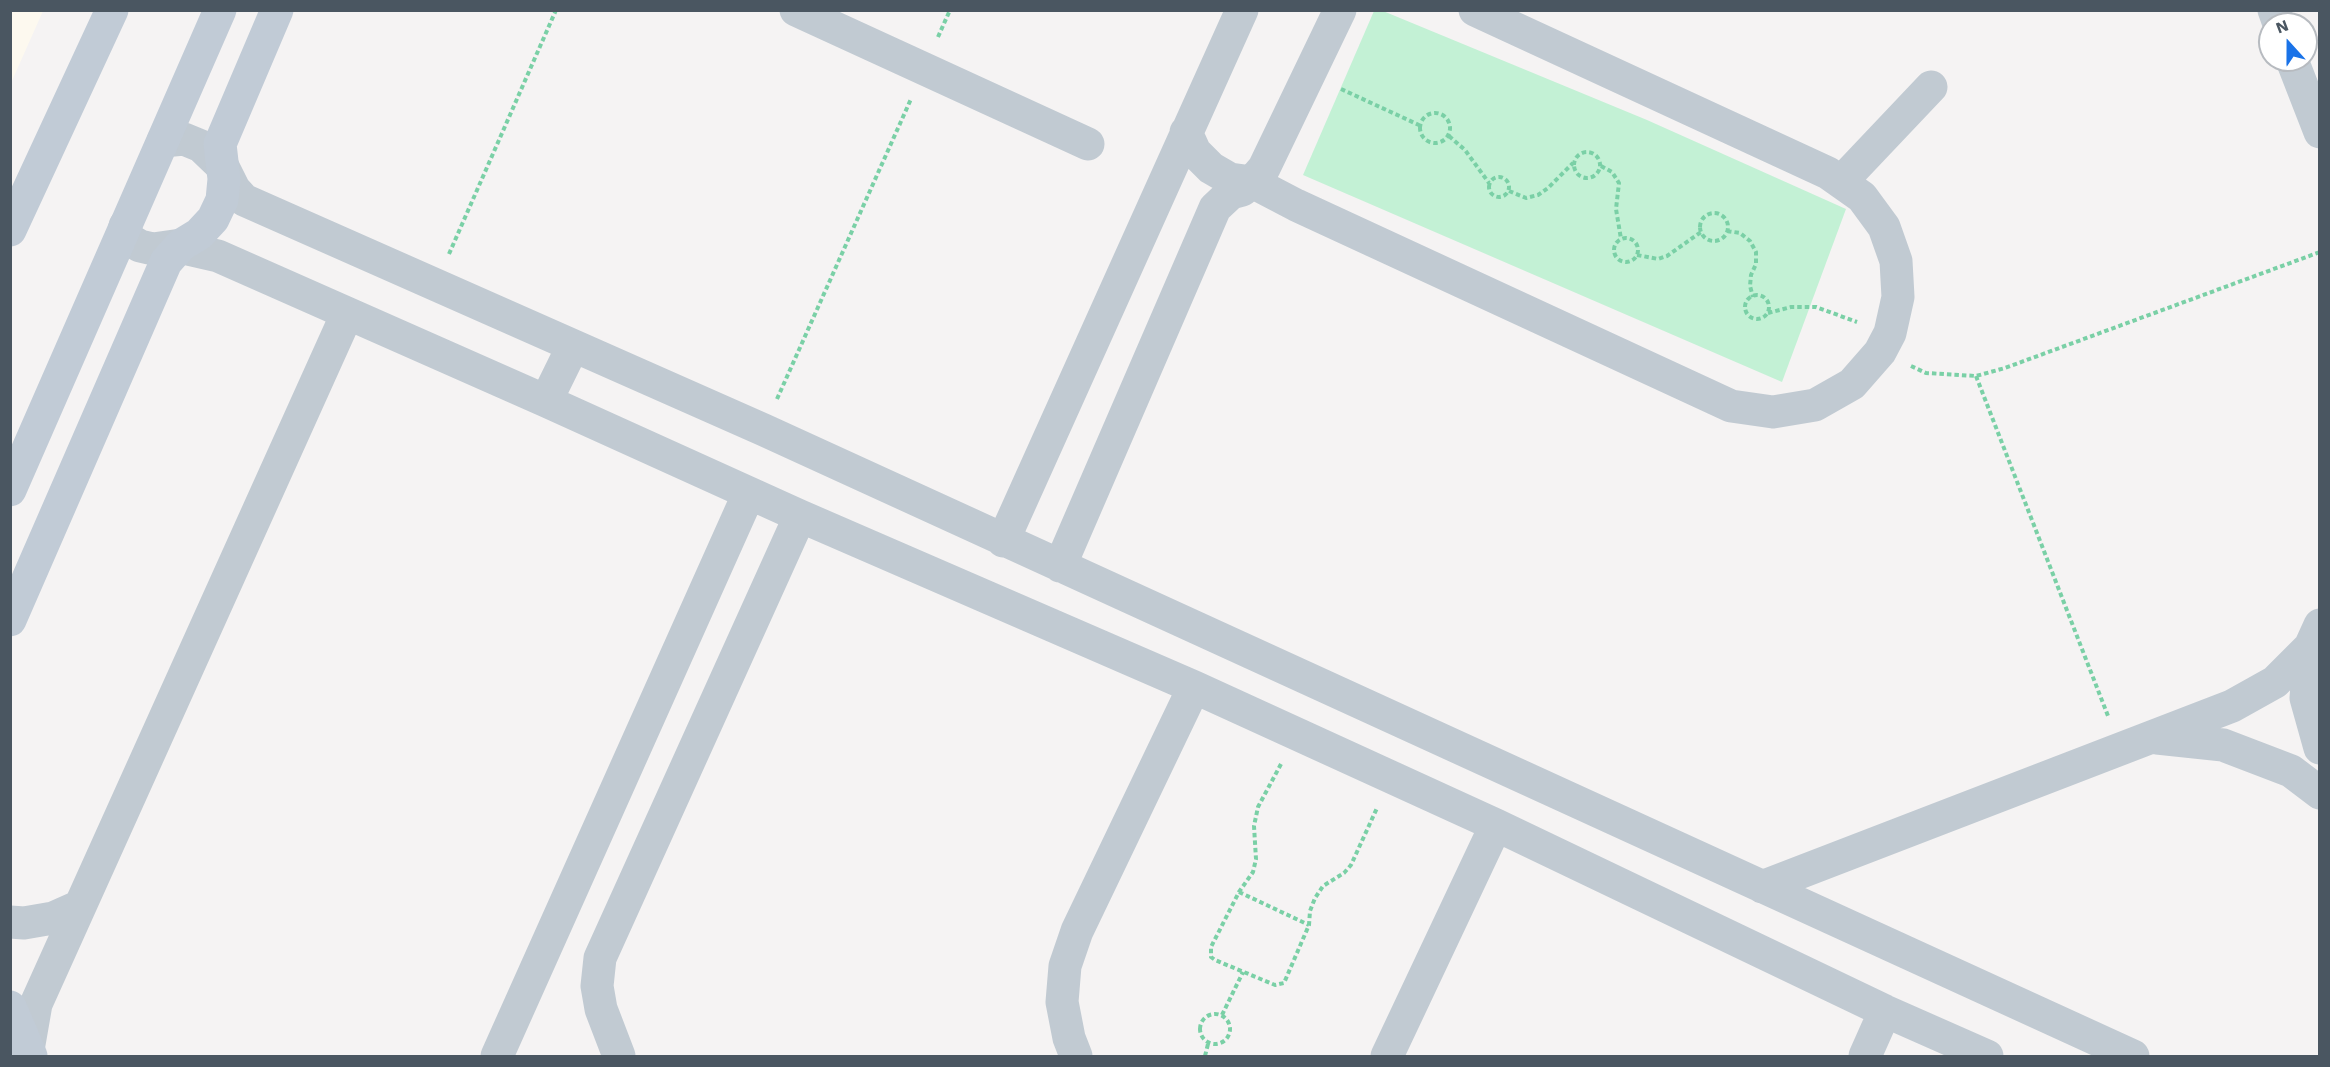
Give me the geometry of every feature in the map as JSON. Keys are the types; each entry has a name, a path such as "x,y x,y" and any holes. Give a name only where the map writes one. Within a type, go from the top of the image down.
{"street":[{"path":"10,230 112,10"},
{"path":"10,490 220,10"},
{"path":"10,620 166,262 181,245 199,234 213,219 222,200 223,167 220,144 277,10"},
{"path":"796,10 1088,144"},
{"path":"1003,541 1242,10"},
{"path":"1060,567 1215,208 1231,193 1242,190 1252,182 1264,168 1340,10"},
{"path":"1186,132 1195,152 1211,168 1230,179 1252,182 1296,205 1731,406 1773,412 1815,405 1852,384 1885,343 1898,297 1896,261 1884,226 1862,197 1828,173 1475,10"},
{"path":"2296,72 2319,132"},
{"path":"1840,182 1931,87"},
{"path":"163,141 184,140 201,146 223,167 234,189 244,200 764,430 2133,1056"},
{"path":"125,226 128,239 140,246 153,249 181,245 183,248 218,256 800,516 1194,687 1496,825 1885,1011 1987,1056"},
{"path":"29,1053 36,1004 347,314"},
{"path":"546,401 573,346"},
{"path":"497,1056 749,493"},
{"path":"619,1056 601,1008 597,986 600,958 800,516"},
{"path":"1762,887 2232,706 2275,682 2315,636"},
{"path":"2315,636 2306,698 2319,748"},
{"path":"1076,1056 1069,1038 1062,1002 1065,966 1077,931 1194,687"},
{"path":"2151,737 2223,745 2291,771 2319,793"},
{"path":"1387,1056 1496,825"},
{"path":"10,922 24,923 53,918 80,906"},
{"path":"10,1007 29,1053"},
{"path":"1865,1056 1885,1011"}],"path":[{"path":"435,285 556,10"},
{"path":"764,430 950,10"},
{"path":"1309,74 1419,125"},
{"path":"1435,112 1445,116 1451,126 1449,136 1440,143 1429,143 1420,136 1419,125 1424,116 1435,112"},
{"path":"1449,136 1465,150 1489,183 1489,192 1495,197 1503,197 1509,191 1509,183 1503,177 1495,177 1489,183"},
{"path":"1509,191 1526,198 1538,195 1573,163 1578,154 1589,151 1598,156 1601,166 1612,172 1619,183 1616,209 1621,239"},
{"path":"1573,163 1576,173 1585,178 1595,175 1601,166"},
{"path":"1716,213 1725,218 1727,231 1725,236 1717,241 1707,240 1701,232 1700,222 1707,215 1716,213"},
{"path":"1727,231 1740,233 1750,241 1756,252 1756,264 1751,275 1750,286 1753,297"},
{"path":"1637,255 1658,259 1667,256 1701,232"},
{"path":"1629,238 1639,248 1632,260 1625,262 1618,258 1614,251 1621,239 1629,238"},
{"path":"1768,312 1791,307 1816,307 1885,343 1926,373 1976,376 2005,369 2319,252"},
{"path":"1756,295 1764,298 1769,304 1768,312 1762,319 1754,319 1747,314 1744,306 1748,298 1756,295"},
{"path":"1976,376 2120,749"},
{"path":"1296,734 1258,807 1254,826 1256,859 1254,872 1239,892 1211,947 1210,952 1215,960 1275,986 1284,982 1309,925 1310,911 1315,898 1323,886 1344,873 1351,865 1390,777"},
{"path":"1239,892 1309,925"},
{"path":"1222,1016 1243,972"},
{"path":"1214,1014 1222,1016 1228,1020 1229,1036 1224,1042 1216,1045 1208,1044 1202,1038 1201,1023 1206,1016 1214,1014"},
{"path":"1205,1056 1208,1044"}],"shaded area":[{"path":"10,11 43,11 11,83"}],"green space":[{"path":"1374,11 1383,11 1647,120 1846,209 1782,382 1303,175"}]}
